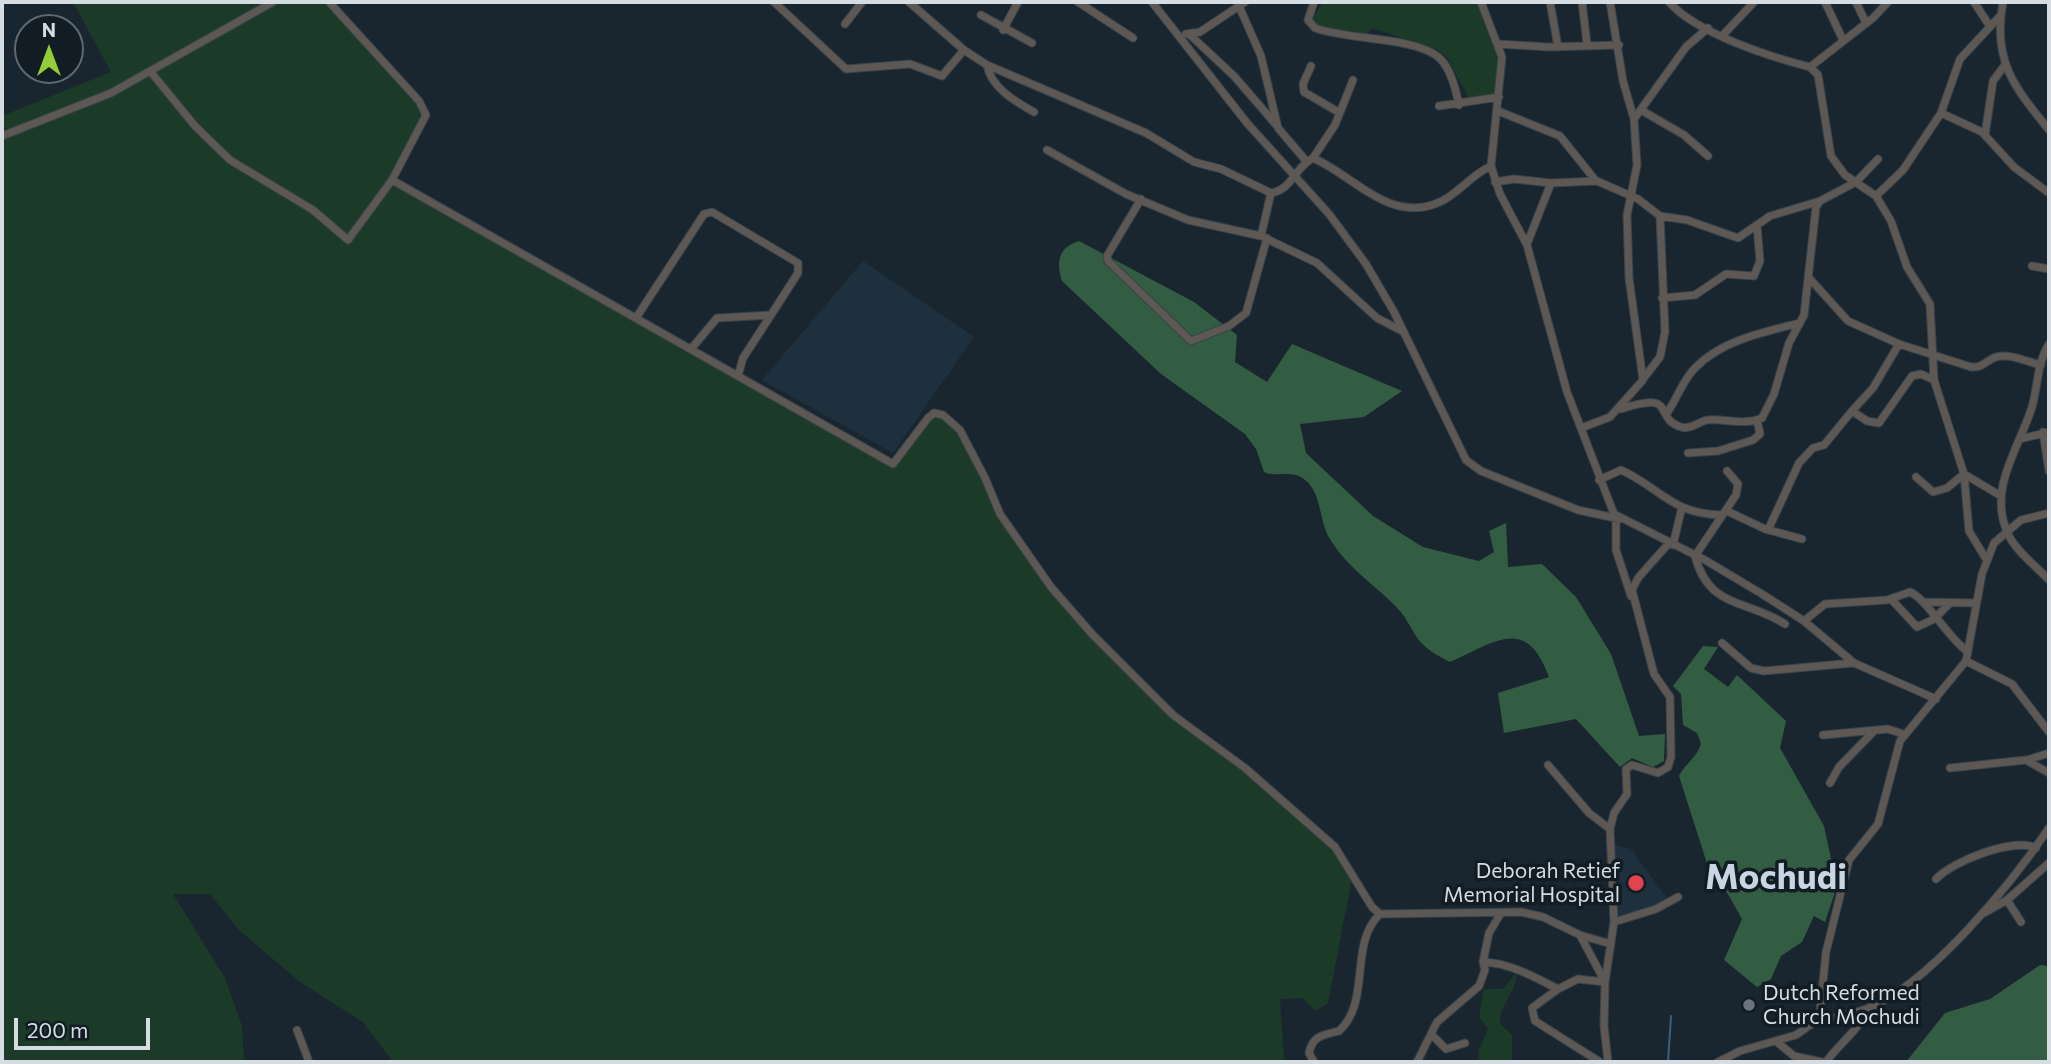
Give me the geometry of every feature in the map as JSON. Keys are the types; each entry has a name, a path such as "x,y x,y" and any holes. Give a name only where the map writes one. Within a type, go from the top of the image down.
{"street":[{"path":"2,136 97,100 273,2"},
{"path":"150,71 195,126 230,160 313,210 348,240 392,180 426,116 425,111 329,2"},
{"path":"774,2 846,69 910,64 942,76 964,50"},
{"path":"845,24 862,2"},
{"path":"909,2 964,50 987,65 1146,133 1194,162 1221,169 1271,193 1278,192 1296,177 1310,160 1340,113 1353,80"},
{"path":"1003,30 1018,2"},
{"path":"1081,2 1133,38"},
{"path":"1152,2 1262,142 1296,177 1351,242 1385,293 1453,437 1474,468 1577,510 1618,519 1671,544 1804,621 1853,663 1936,699"},
{"path":"1314,2 1308,20 1315,28 1419,48 1437,56 1452,82 1459,105"},
{"path":"1481,2 1502,57 1491,166 1495,182 1527,245 1555,354 1608,505 1618,519 1616,550 1654,674 1670,697 1671,757 1668,767 1658,773 1632,765 1626,769 1627,794 1614,813 1610,829 1614,922 1605,982 1604,1026 1608,1062"},
{"path":"1550,2 1558,47"},
{"path":"1582,2 1587,44"},
{"path":"1611,2 1623,81 1634,119 1637,165 1630,196 1629,278 1643,380"},
{"path":"1669,2 1688,18 1723,35 1810,68 1818,75 1831,156 1837,167 1876,196 1891,221 1907,267 1930,304 1934,380 1964,474 1969,531 1986,559"},
{"path":"1723,35 1754,2"},
{"path":"1825,2 1843,40"},
{"path":"1856,2 1866,23"},
{"path":"1810,68 1888,2"},
{"path":"1974,2 1989,25"},
{"path":"2003,2 2001,15 2005,65 2015,87 2049,130"},
{"path":"1178,34 1200,32 1242,3 1261,56 1278,128"},
{"path":"981,15 1003,30 1032,43"},
{"path":"1876,196 1894,181 1941,113 1960,59 2001,15"},
{"path":"1634,119 1686,47 1709,28"},
{"path":"1189,34 1234,76 1278,128 1310,160 1383,202 1408,206 1442,201 1470,176 1491,166"},
{"path":"1497,44 1558,47 1619,45"},
{"path":"987,65 990,75 1011,100 1034,112"},
{"path":"1985,135 1991,89 1997,73 2005,65"},
{"path":"1311,66 1306,75 1304,92 1340,113"},
{"path":"1439,106 1499,97"},
{"path":"1641,110 1684,135 1708,156"},
{"path":"1497,111 1560,136 1597,181 1630,196 1660,216 1686,220 1738,238 1778,213 1820,201 1856,182 1878,159"},
{"path":"1941,113 1985,135 2014,167 2049,193"},
{"path":"1047,150 1098,180 1188,220 1264,237 1317,263 1377,318 1404,333"},
{"path":"1495,182 1514,178 1550,183 1597,181"},
{"path":"392,180 893,464 928,418 934,413 943,415 960,430 1000,514 1051,587 1120,663 1173,715 1245,768 1335,847 1369,904 1380,914 1530,913 1580,935 1611,944"},
{"path":"1527,245 1550,183"},
{"path":"1141,199 1107,256 1108,261 1191,341 1228,326 1246,313 1264,237 1271,193"},
{"path":"1620,409 1650,401 1663,406 1677,426 1685,428 1704,421 1757,421 1762,418 1774,394 1789,343 1800,324 1810,279 1814,219 1820,201"},
{"path":"635,318 696,221 704,214 712,212 798,263 798,273 743,358 737,376"},
{"path":"1581,428 1611,417 1620,409 1655,365 1663,348 1665,332 1660,216"},
{"path":"1662,299 1695,295 1726,274 1754,276 1760,261 1757,226"},
{"path":"2032,266 2049,269"},
{"path":"1810,279 1847,321 1899,344 1977,368 1999,357 2040,365"},
{"path":"691,349 717,318 771,314"},
{"path":"1667,413 1695,367 1713,355 1757,334 1800,324"},
{"path":"1768,530 1799,463 1813,447 1824,445 1873,388 1899,344"},
{"path":"2049,344 2040,365 2032,407 2004,472 2001,496 2006,530 2011,540 2049,580"},
{"path":"1852,411 1867,421 1878,423 1912,376 1921,374 1934,380"},
{"path":"1688,453 1705,454 1754,440 1760,434 1757,421"},
{"path":"2020,439 2046,432 2049,471"},
{"path":"1599,480 1621,470 1682,507 1724,513 1768,530 1802,539"},
{"path":"1727,471 1738,484 1724,513 1695,556 1700,574 1719,595 1785,624"},
{"path":"1916,477 1923,480 1933,492 1947,488 1964,474"},
{"path":"1964,474 2001,496"},
{"path":"1632,596 1638,578 1671,544 1682,507"},
{"path":"1813,1023 1822,1005 1826,952 1849,860 1878,824 1903,734 1966,662 1986,559 1994,543 2006,530 2029,517 2049,513"},
{"path":"1804,621 1825,604 1891,599 1907,592 1924,603 1934,619 1968,652"},
{"path":"1891,599 1917,627 1934,619 1949,604"},
{"path":"1924,603 1976,603"},
{"path":"1722,643 1751,668 1764,671 1853,663"},
{"path":"1966,662 2012,684 2049,732"},
{"path":"1830,783 1839,767 1875,730"},
{"path":"1823,734 1895,730 1903,734"},
{"path":"1950,768 2026,760 2049,753"},
{"path":"2026,760 2049,773"},
{"path":"1548,765 1589,813 1610,829"},
{"path":"1718,1062 1747,1049 1777,1042 1813,1023 1867,1009 1905,987 1933,964 1977,917 2036,848 2049,828"},
{"path":"1936,879 1955,865 2008,845 2024,843 2036,848"},
{"path":"1977,917 2007,900 2049,863"},
{"path":"1614,922 1656,909 1678,897"},
{"path":"2007,900 2021,922"},
{"path":"1417,1062 1446,1012 1479,986 1485,970 1483,962 1489,933 1501,913"},
{"path":"1314,1062 1309,1053 1314,1039 1339,1031 1348,1019 1362,967 1364,940 1380,914"},
{"path":"1580,935 1605,982"},
{"path":"1483,962 1497,962 1558,989"},
{"path":"1600,1062 1535,1021 1532,1007 1578,979 1605,982"},
{"path":"1777,1042 1794,1056 1824,1062 1840,1042 1864,1020 1867,1009"},
{"path":"297,1030 309,1062"},
{"path":"1431,1034 1446,1049 1465,1043"}],"shaded area":[{"path":"863,261 974,337 893,453 762,380"},
{"name":"Deborah Retief Memorial Hospital","path":"1614,845 1631,849 1669,901 1618,921 1613,895 1613,884 1618,882"}],"green space":[{"path":"73,2 329,2 425,111 393,179 893,463 934,413 960,430 996,507 1051,587 1120,663 1335,847 1353,873 1328,1003 1316,1011 1302,998 1280,999 1284,1062 393,1062 363,1022 300,982 239,930 210,894 173,894 225,978 242,1026 244,1062 2,1062 2,116 111,72 84,22 84,14 80,14"},
{"path":"1323,2 1479,2 1500,55 1497,94 1470,100 1446,56 1436,49 1372,28 1367,34 1336,34 1310,23"},
{"path":"1079,241 1194,302 1237,335 1235,362 1267,382 1292,344 1402,391 1364,417 1300,424 1306,453 1373,516 1423,547 1479,561 1494,552 1489,531 1506,523 1508,567 1542,564 1576,597 1611,654 1639,736 1665,734 1664,761 1653,767 1632,758 1620,767 1576,719 1504,733 1498,693 1549,677 1540,658 1530,646 1520,640 1508,639 1482,647 1450,662 1423,645 1401,612 1353,568 1337,549 1326,532 1311,486 1295,475 1264,472 1256,449 1245,434 1161,374 1062,281 1060,256 1067,247"},
{"path":"1703,646 1718,647 1704,669 1728,687 1737,675 1786,721 1780,748 1824,826 1833,868 1842,871 1825,922 1814,916 1802,942 1781,956 1771,979 1757,987 1724,960 1742,919 1728,894 1712,879 1679,776 1701,744 1697,733 1683,725 1681,694 1673,686"},
{"path":"2040,965 2049,966 2049,1062 1906,1062 1945,1013 1990,999"},
{"path":"1517,972 1500,1024 1512,1035 1512,1062 1478,1062 1479,1050 1488,1029 1479,1017 1484,989 1503,989"}],"waterway":[{"path":"1668,1062 1671,1016"}],"place":[{"name":"Deborah Retief Memorial Hospital","path":"1636,883"},
{"name":"Dutch Reformed Church Mochudi","path":"1749,1005"}],"district":[{"name":"Mochudi","path":"1776,877"}]}
